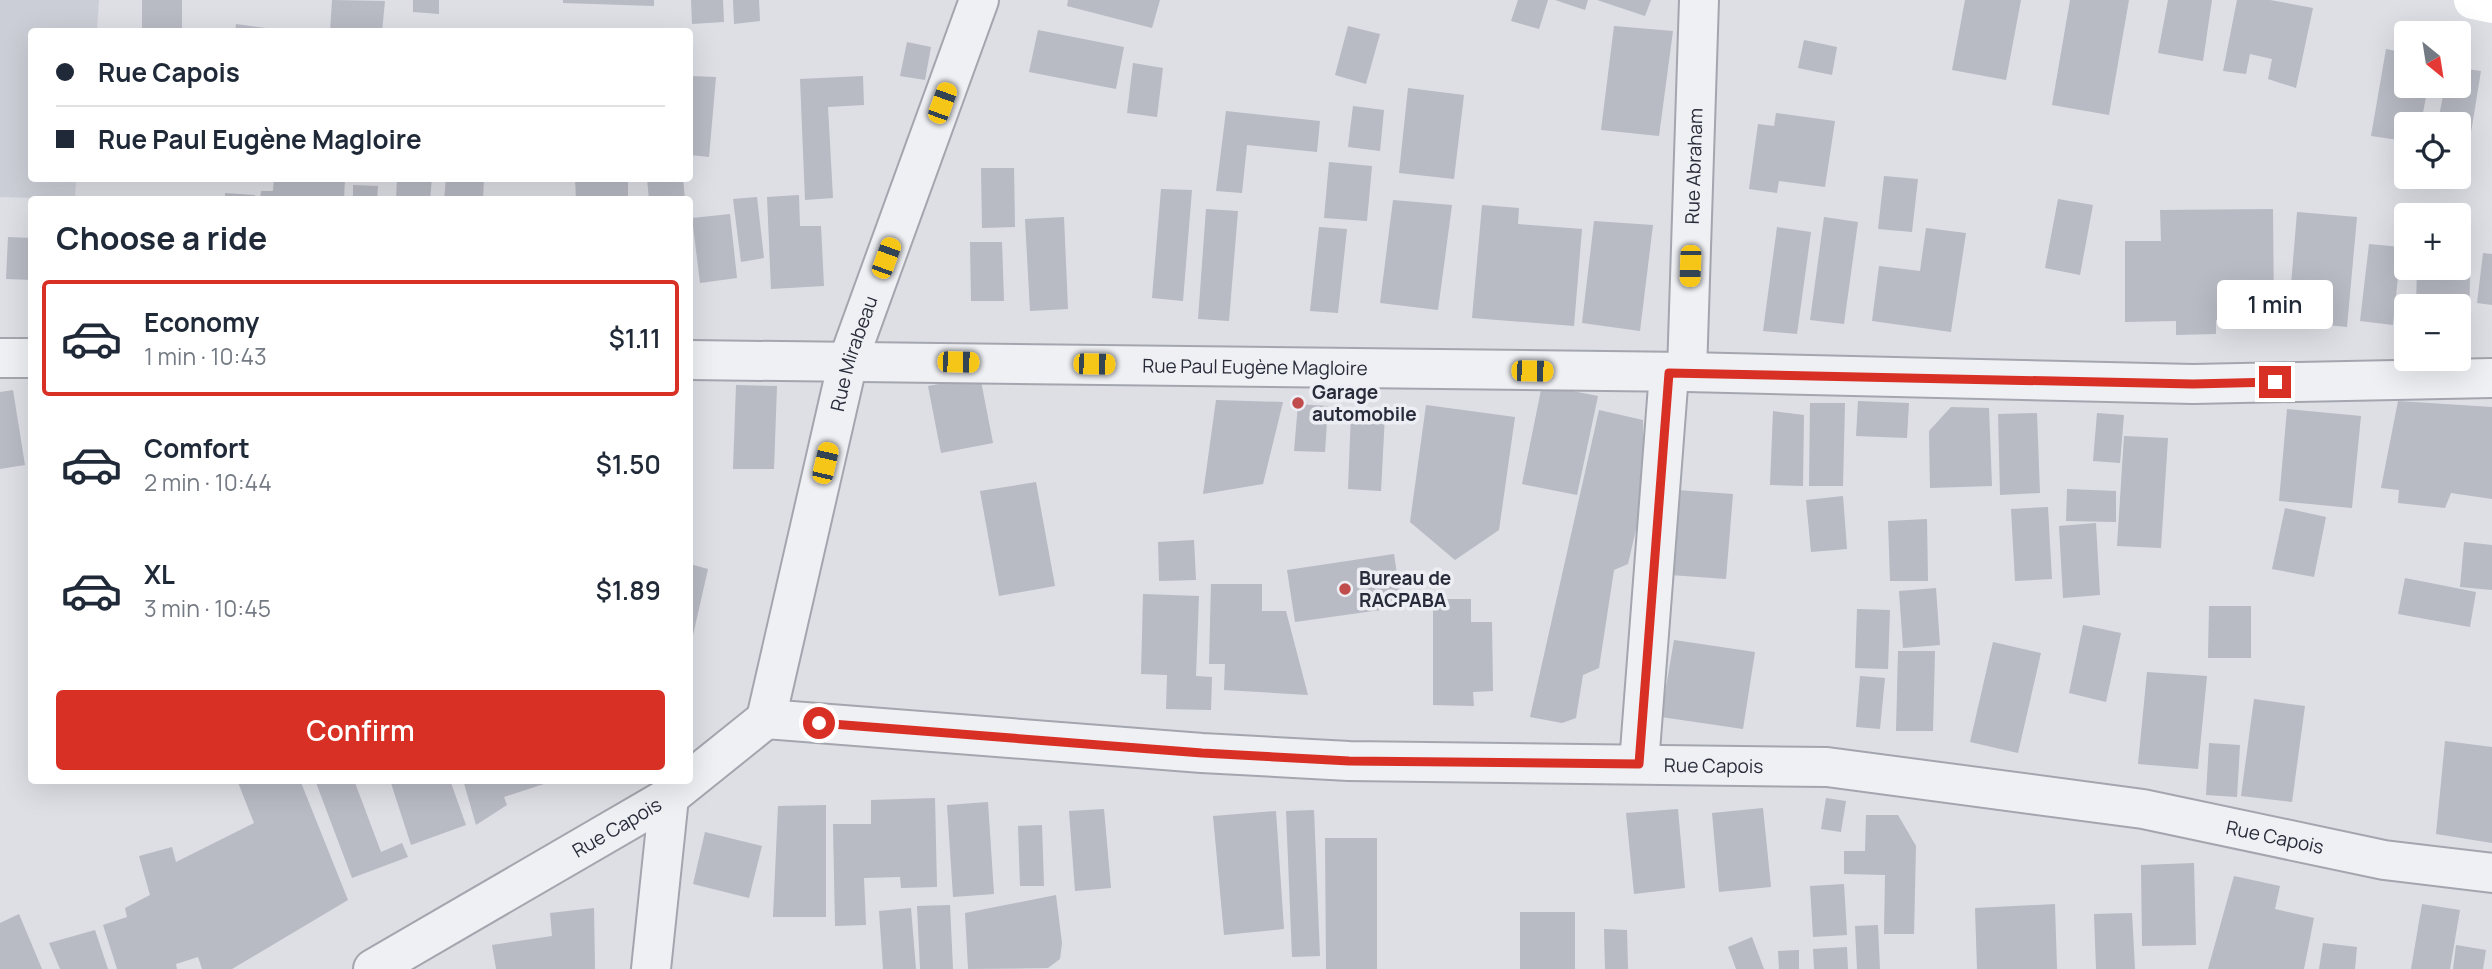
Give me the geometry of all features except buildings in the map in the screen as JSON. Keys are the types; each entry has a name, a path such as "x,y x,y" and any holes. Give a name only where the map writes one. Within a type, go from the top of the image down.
{"main road":[{"path":"2473,0 2492,4"}],"street":[{"name":"Rue Mirabeau","path":"766,719 848,361 979,0"},
{"name":"Rue Abraham","path":"1639,764 1678,373 1699,0"},
{"path":"0,358 28,358"},
{"name":"Rue Paul Eugène Magloire","path":"693,360 1678,373 2193,384 2492,378"},
{"name":"Rue Capois","path":"693,778 766,719 1349,761 1827,767 2143,808 2384,860 2492,873"},
{"name":"Rue Capois","path":"373,969 669,797 685,784"},
{"path":"652,969 669,797"}],"shaded area":[{"path":"0,0 99,0 97,28 28,28 28,182 76,182 75,196 0,197"}],"place":[{"name":"Garage automobile","path":"1298,403"},
{"name":"Bureau de RACPABA","path":"1345,589"}],"route":[{"path":"819,723 1202,753 1349,761 1639,764 1669,373 2193,384 2275,382"}]}
